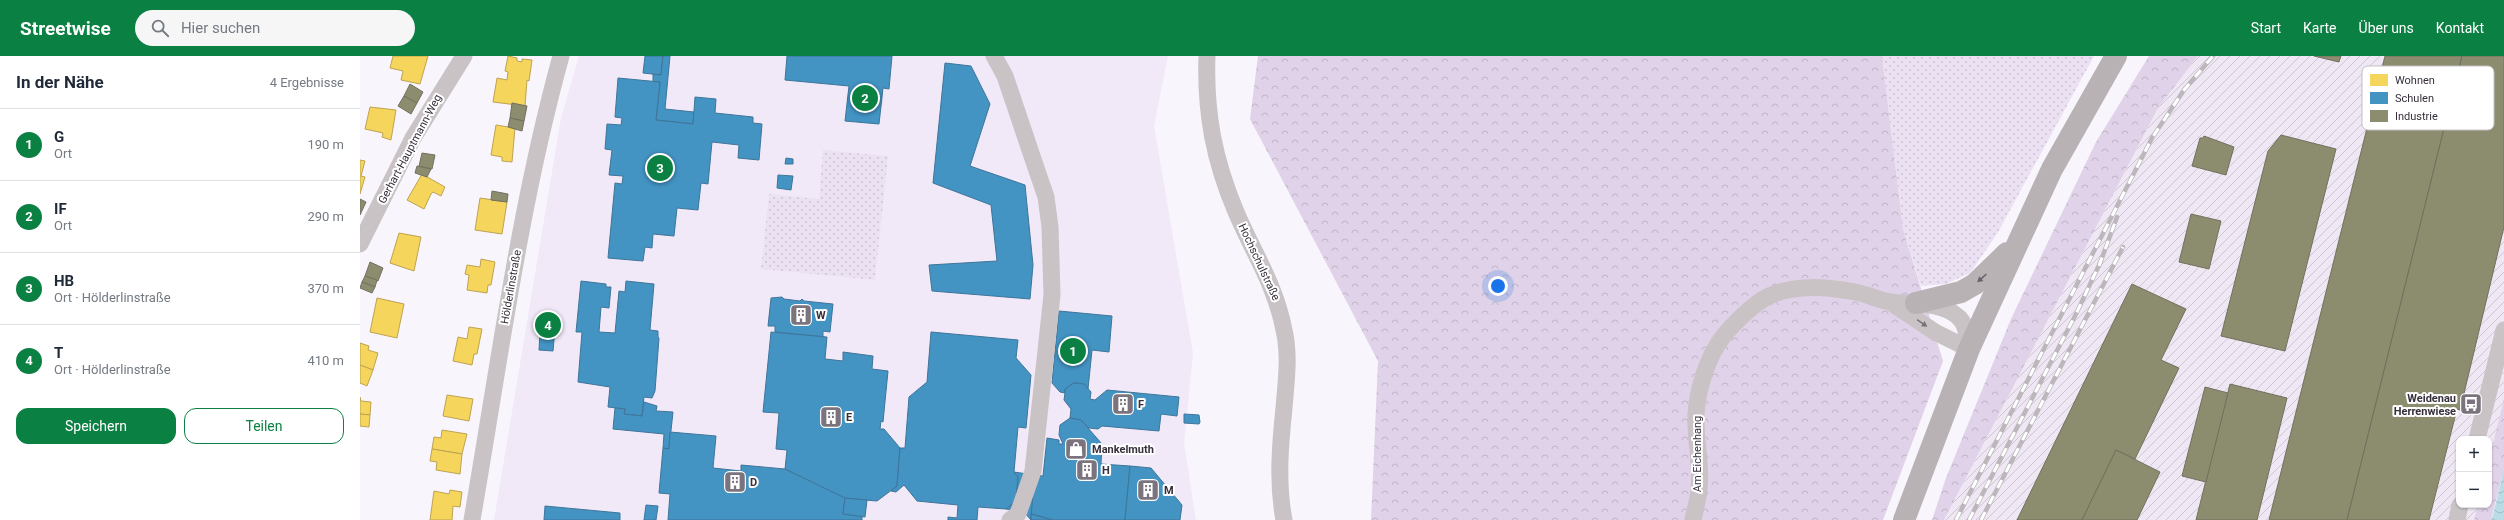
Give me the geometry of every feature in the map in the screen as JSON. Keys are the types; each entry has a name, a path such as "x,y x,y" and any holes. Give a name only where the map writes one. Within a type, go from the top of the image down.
{"main road":[{"path":"1904,520 1969,349 2019,240 2070,136 2116,56"},
{"path":"1916,303 1961,292 1975,284 2019,240"}],"street":[{"name":"Gerhart-Hauptmann-Weg","path":"360,244 414,138 464,56"},
{"name":"Hölderlinstraße","path":"472,520 513,269 543,121 561,56"},
{"path":"994,56 1005,76 1046,197 1050,227 1052,295 1034,472 1018,514 1010,520"},
{"name":"Hochschulstraße","path":"1207,56 1207,108 1220,168 1236,212 1277,298 1285,332 1287,362 1279,466 1279,495 1284,520"},
{"name":"Am Eichenhang","path":"1693,520 1699,490 1700,453 1696,414 1705,372 1721,339 1743,316 1768,297 1786,291 1803,288 1824,288 1856,292 1890,302 1916,303 1940,308 1957,315 1964,324 1969,349"},
{"name":"Am Eichenhang","path":"1890,302 1935,332 1969,349"},
{"path":"2478,436 2504,330"},
{"path":"2456,520 2459,508"}],"shaded area":[{"path":"579,56 1168,56 1154,126 1193,353 1184,443 1196,520 494,520 561,118"},
{"path":"1882,56 2094,56 1997,234 1970,273 1946,284 1921,286 1903,229"},
{"path":"2198,56 2504,56 2504,398 2492,448 2492,436 2456,436 2456,508 2477,508 2474,520 1944,520 2158,108"},
{"path":"823,150 888,156 875,280 761,269 769,194 819,199"}],"green space":[{"path":"1258,56 1882,56 1903,229 1943,361 1883,520 1371,520 1378,361 1250,119"},
{"path":"2149,56 2198,56 2158,108 1944,520 1932,520 1946,478 2011,319 2096,142"},
{"path":"2504,398 2504,469 2491,520 2474,520 2477,508 2492,508 2492,448"}],"water":[{"path":"2504,469 2504,520 2491,520 2493,515"}],"building: Wohnen":[{"path":"393,56 428,56 420,84 401,80 403,71 390,68"},
{"path":"508,56 517,58 517,61 522,62 522,59 532,60 529,81 527,80 525,106 493,102 497,78 507,80 508,72 505,71"},
{"path":"370,107 396,110 391,140 382,137 383,133 365,129"},
{"path":"496,125 515,128 512,162 502,161 502,157 491,155"},
{"path":"360,160 365,161 361,176 365,177 360,194"},
{"path":"422,174 445,187 441,196 433,192 431,194 424,209 407,200"},
{"path":"480,198 507,202 502,234 475,230"},
{"path":"399,233 421,237 414,271 390,263"},
{"path":"481,259 495,262 491,285 488,285 487,293 467,290 469,275 465,274 467,265 480,267"},
{"path":"377,298 404,304 397,338 370,332"},
{"path":"469,327 482,329 477,354 474,354 472,365 453,361 458,337 467,339"},
{"path":"360,343 369,346 368,350 378,353 373,370 360,365"},
{"path":"360,365 373,370 367,386 360,383"},
{"path":"447,395 473,399 469,421 443,416"},
{"path":"360,397 361,401 371,402 370,415 360,414"},
{"path":"360,414 370,415 369,427 360,426"},
{"path":"442,430 467,434 462,454 432,449 434,437 441,438"},
{"path":"432,449 462,454 460,474 436,470 437,462 430,461"},
{"path":"450,490 462,492 460,507 453,506 452,520 430,520 434,491 449,494"}],"building: Schulen":[{"path":"645,56 663,56 661,75 643,73"},
{"path":"663,56 670,56 665,109 694,112 693,124 656,120 660,82 653,82 653,74 661,75"},
{"path":"787,56 892,56 889,89 883,88 879,124 845,121 849,86 785,80"},
{"path":"945,63 971,66 990,104 970,166 1025,185 1033,265 1030,299 932,291 929,265 997,261 991,205 933,183"},
{"path":"618,78 660,82 656,120 693,124 695,97 716,99 715,113 753,117 753,123 762,124 759,160 738,158 739,145 712,142 708,184 701,183 698,210 677,208 674,236 653,234 652,248 645,247 643,261 608,258 615,183 622,184 623,176 609,175 612,150 605,149 607,124 621,125 622,118 615,117"},
{"path":"786,158 793,159 793,164 785,164"},
{"path":"778,175 793,176 791,190 777,188"},
{"path":"581,281 606,284 606,287 611,287 609,308 601,307 599,332 615,333 619,291 625,292 626,281 654,284 650,330 658,331 659,338 655,391 652,398 644,397 642,416 624,414 625,409 608,407 610,387 578,382 582,332 576,332"},
{"name":"W","path":"782,297 784,299 800,301 802,299 804,301 833,304 830,332 823,331 823,337 775,332 775,326 768,326 771,298"},
{"path":"1059,311 1112,316 1109,352 1092,350 1088,389 1084,384 1074,383 1065,389 1065,393 1060,392 1052,383"},
{"path":"541,315 556,317 553,351 539,350"},
{"name":"E","path":"771,332 827,337 825,359 843,361 843,352 873,356 872,369 888,371 883,422 881,421 880,429 884,429 900,448 897,486 877,501 840,498 785,469 787,450 776,449 779,413 763,412"},
{"path":"931,332 1018,340 1016,358 1031,375 1026,428 1018,427 1014,472 1018,477 1016,501 1006,509 978,507 977,520 948,520 948,517 957,518 958,505 917,501 904,485 896,492 891,491 897,486 900,448 905,448 909,397 927,382"},
{"name":"F","path":"1074,383 1084,384 1091,392 1090,399 1095,400 1107,390 1179,397 1177,416 1161,414 1159,431 1102,426 1098,429 1089,428 1081,420 1070,418 1071,409 1064,400 1065,389"},
{"path":"644,402 657,406 656,411 673,412 669,449 663,448 664,434 613,429 615,408 625,409 624,414 642,416"},
{"path":"1184,414 1199,415 1199,424 1184,423"},
{"name":"H","path":"1070,418 1081,420 1102,444 1101,464 1130,466 1125,520 1053,520 1031,514 1034,475 1043,476 1047,438 1059,440 1059,444 1063,444 1059,435 1060,425"},
{"name":"D","path":"670,432 716,436 713,468 741,471 741,465 785,469 845,498 843,514 862,516 862,520 668,520 670,494 659,493 663,448 669,449"},
{"name":"M","path":"1130,466 1151,468 1182,505 1180,520 1125,520"},
{"path":"1014,472 1034,475 1031,520 1023,511 1006,509 1016,501 1018,477"},
{"path":"845,498 867,500 865,517 843,514"},
{"path":"646,505 658,506 656,520 644,520"},
{"path":"545,506 620,513 620,520 544,520"},
{"path":"1031,514 1053,520 1031,520"}],"building: Industrie":[{"path":"2314,56 2341,56 2339,62"},
{"path":"2385,56 2462,56 2460,66 2382,66"},
{"path":"2462,56 2504,56 2504,227 2460,410 2457,409 2429,520 2347,520 2444,130 2494,130 2494,66 2460,66"},
{"path":"410,84 423,92 417,103 404,96"},
{"path":"404,96 417,103 411,114 398,106"},
{"path":"512,103 527,106 524,121 510,118"},
{"path":"510,118 524,121 522,131 508,127"},
{"path":"2366,130 2444,130 2347,520 2269,520"},
{"path":"2281,135 2336,149 2285,351 2221,336 2268,151"},
{"path":"2204,136 2234,147 2226,175 2192,166 2200,138 2203,138"},
{"path":"422,153 435,155 432,169 419,166"},
{"path":"417,166 431,169 427,177 415,173"},
{"path":"492,191 508,194 507,202 491,200"},
{"path":"360,199 366,202 360,215"},
{"path":"2191,214 2221,221 2209,269 2179,262"},
{"path":"370,262 383,268 378,281 365,276"},
{"path":"365,276 377,280 375,287 362,282"},
{"path":"362,282 375,287 372,293 360,288"},
{"path":"2132,284 2186,309 2161,360 2179,368 2135,459 2116,450 2082,520 2017,520"},
{"path":"2230,384 2287,398 2257,520 2196,520"},
{"path":"2205,387 2228,393 2206,482 2182,476"},
{"path":"2116,450 2160,472 2137,520 2082,520"}],"railway":[{"path":"1956,520 2152,138 2184,90 2213,56"},
{"path":"2099,266 2117,217"},
{"path":"1981,520 2123,247"},
{"path":"1969,520 2076,314 2101,261"}],"place":[{"name":"IF","path":"865,98"},
{"name":"HB","path":"660,168"},
{"name":"W","path":"801,315"},
{"name":"T","path":"548,325"},
{"name":"G","path":"1073,351"},
{"name":"F","path":"1123,404"},
{"name":"Weidenau Herrenwiese","path":"2471,404"},
{"name":"E","path":"831,417"},
{"name":"Mankelmuth","path":"1076,449"},
{"name":"H","path":"1087,470"},
{"name":"D","path":"735,482"},
{"name":"M","path":"1148,490"}]}
